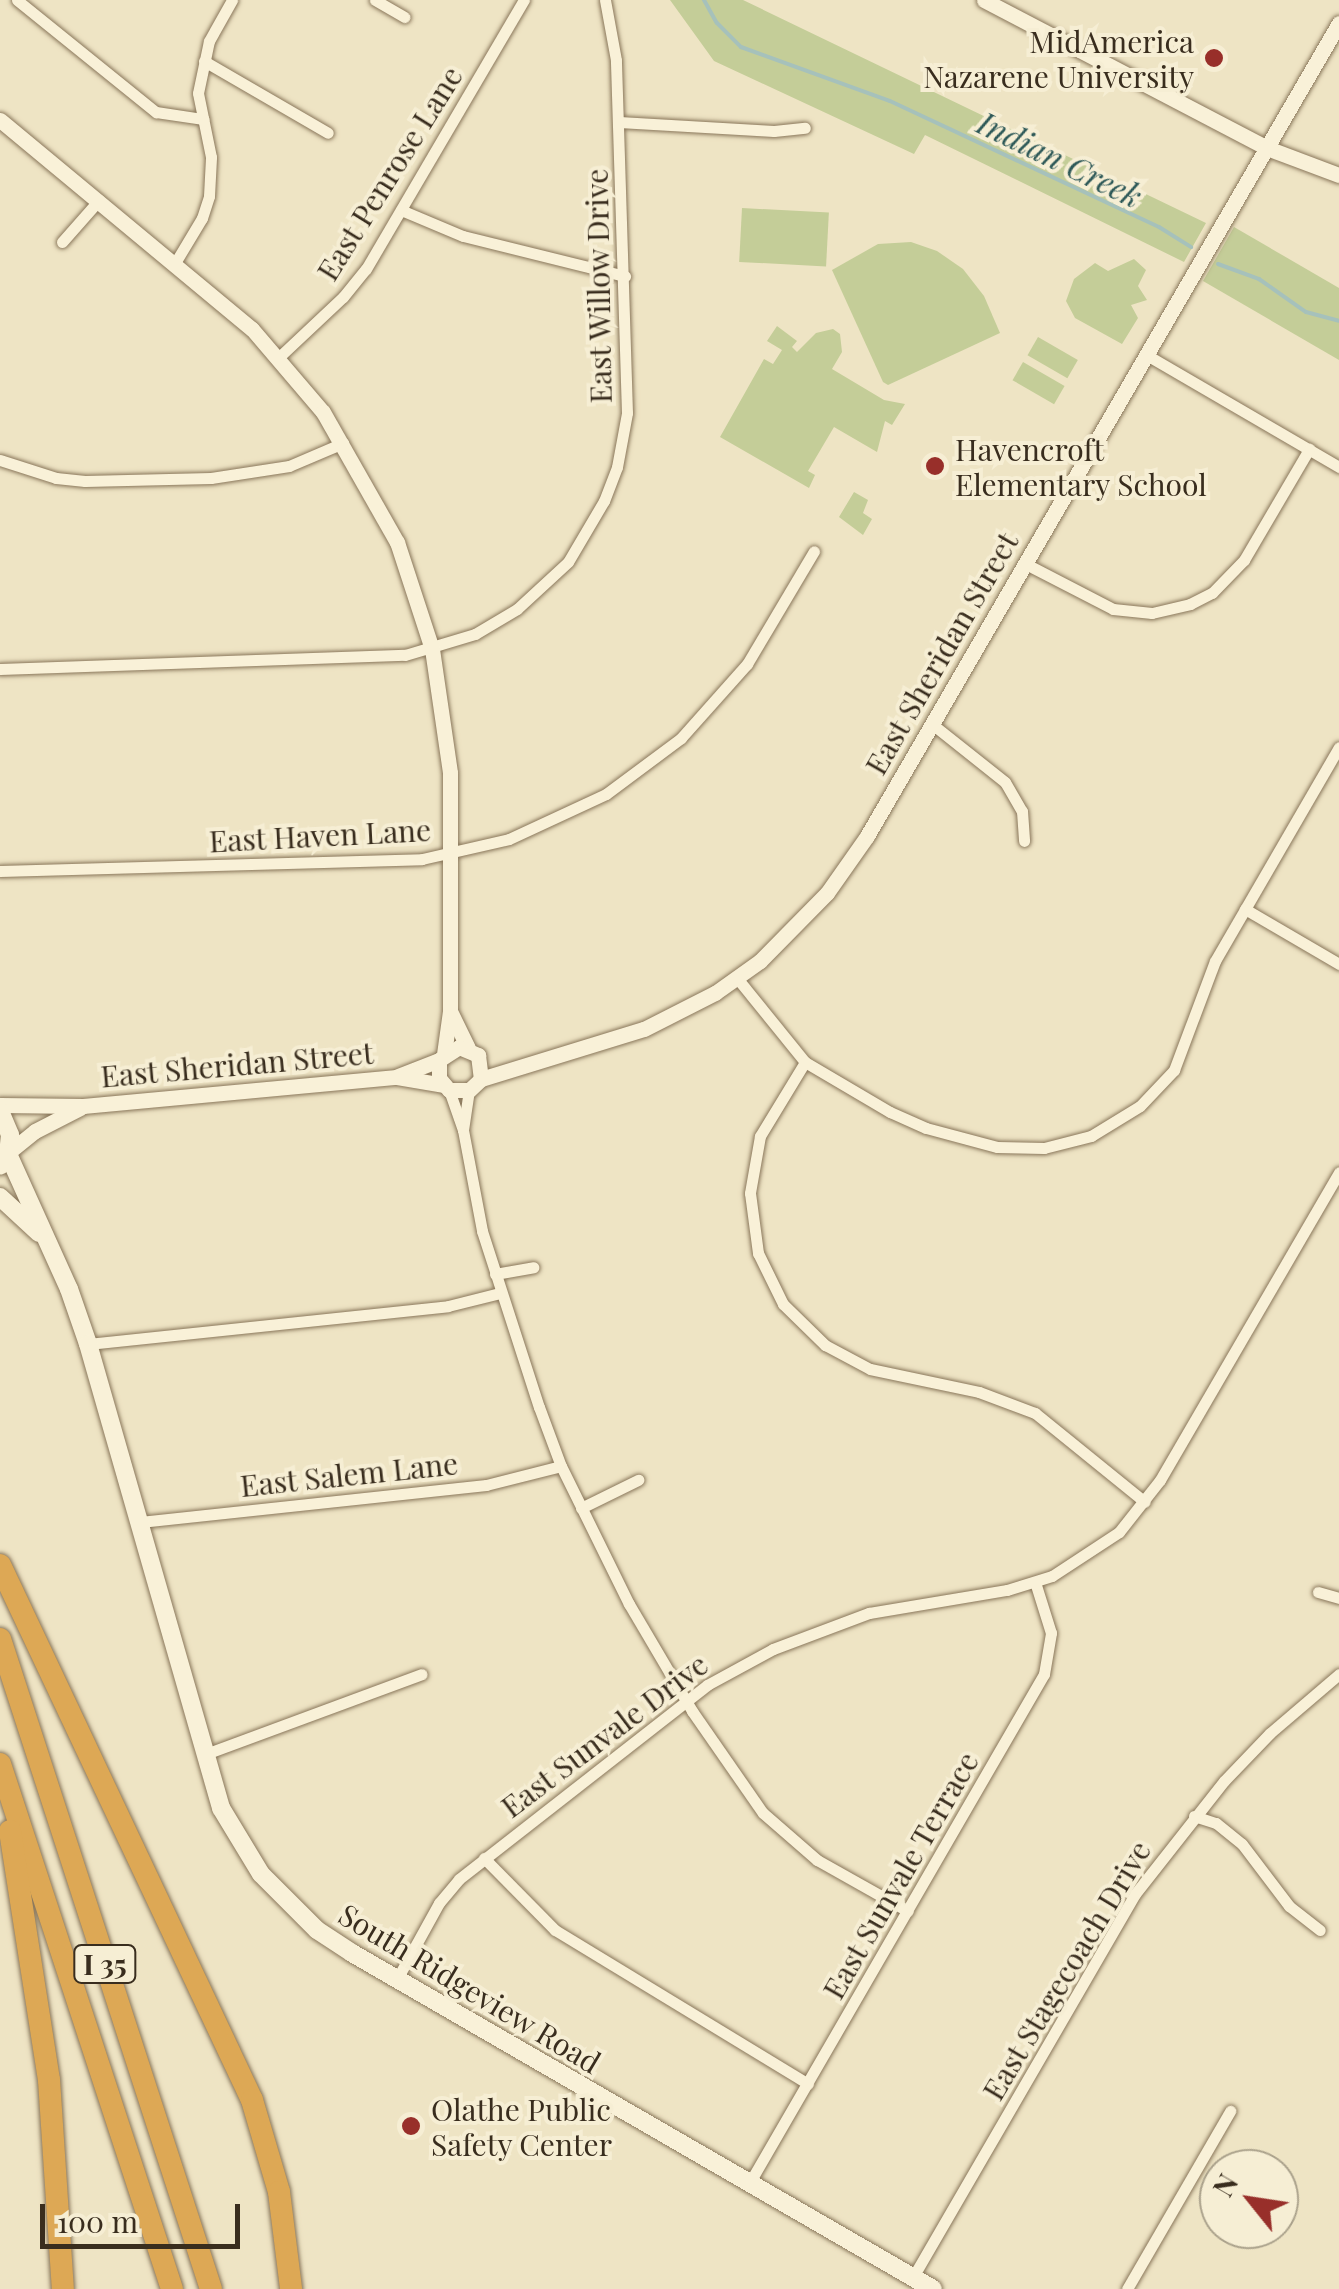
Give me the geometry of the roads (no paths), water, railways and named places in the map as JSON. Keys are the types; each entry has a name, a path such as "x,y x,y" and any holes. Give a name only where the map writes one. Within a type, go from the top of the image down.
{"highway":[{"path":"0,1564 236,2062 279,2192 291,2289"},
{"name":"I 35","path":"0,1640 211,2289"},
{"path":"0,1766 48,2080 63,2289"},
{"name":"I 35","path":"0,1766 172,2289"}],"main road":[{"name":"South Ridgeview Road","path":"0,1108 10,1135 6,1157 46,1240 88,1344 203,1755 222,1808 261,1874 318,1930 397,1979 933,2289"},
{"name":"South Ridgeview Road","path":"0,1198 46,1240"}],"street":[{"path":"17,0 156,112 203,119"},
{"path":"175,263 202,218 209,196 211,157 198,93 209,41 232,0"},
{"path":"375,0 404,17"},
{"name":"East Penrose Lane","path":"278,358 343,297 401,210 524,0"},
{"name":"East Willow Drive","path":"0,669 405,655 475,634 517,609 557,573 588,532 617,467 628,413 616,60 604,0"},
{"path":"984,0 1267,148 1339,176"},
{"name":"East Sheridan Street","path":"0,1108 83,1106 396,1077 446,1088 475,1085 519,1064 600,1045 644,1028 737,978 798,925 848,866 1339,22"},
{"path":"204,61 328,132"},
{"path":"0,120 175,263 278,358 343,443 396,542 432,650 450,773 450,1011 442,1057 446,1088 462,1130 471,1186 500,1294 561,1466 628,1604 741,1787 788,1838 817,1860 908,1911"},
{"path":"619,122 804,128"},
{"path":"62,242 99,200"},
{"path":"401,210 463,236 625,276"},
{"path":"1145,354 1339,467"},
{"path":"0,460 56,478 85,481 211,478 289,466 343,443"},
{"path":"1024,563 1113,609 1152,613 1190,604 1230,578 1244,560 1309,449"},
{"name":"East Haven Lane","path":"0,871 422,860 509,839 564,817 606,794 664,753 719,699 747,664 814,551"},
{"path":"932,724 1006,782 1022,810 1024,841"},
{"path":"737,978 805,1062 890,1112 965,1140 1028,1149 1091,1136 1140,1106 1174,1070 1215,961 1339,747"},
{"path":"1245,909 1339,964"},
{"path":"450,1011 473,1052 475,1085 462,1130"},
{"name":"East Sheridan Street","path":"396,1077 442,1057 473,1052 519,1064"},
{"path":"805,1062 760,1136 750,1193 758,1252 783,1304 825,1345 870,1369 980,1392 1035,1413 1145,1502"},
{"name":"East Sheridan Street","path":"6,1157 35,1131 83,1106"},
{"name":"East Sunvale Drive","path":"397,1979 439,1903 484,1858 686,1700 733,1670 820,1629 916,1602 1035,1582 1096,1550 1130,1523 1339,1172"},
{"path":"494,1274 533,1267"},
{"path":"88,1344 448,1306 500,1294"},
{"name":"East Salem Lane","path":"140,1522 486,1485 561,1466"},
{"path":"581,1508 638,1480"},
{"name":"East Sunvale Terrace","path":"750,2182 1044,1674 1051,1633 1035,1582"},
{"path":"1318,1592 1339,1598"},
{"path":"203,1755 422,1674"},
{"name":"East Stagecoach Drive","path":"913,2278 1123,1914 1194,1816 1270,1733 1339,1674"},
{"path":"1194,1816 1216,1823 1242,1844 1288,1906 1320,1930"},
{"path":"484,1858 554,1930 808,2084"},
{"path":"1127,2289 1230,2112"}],"waterway":[{"name":"Indian Creek","path":"704,0 717,23 741,47 890,101 1159,227 1191,247"},
{"name":"Indian Creek","path":"1218,264 1259,279 1306,312 1339,321"}],"place":[{"name":"MidAmerica Nazarene University","path":"1214,58"},
{"name":"Havencroft Elementary School","path":"935,466"},
{"name":"Olathe Public Safety Center","path":"411,2126"}]}
